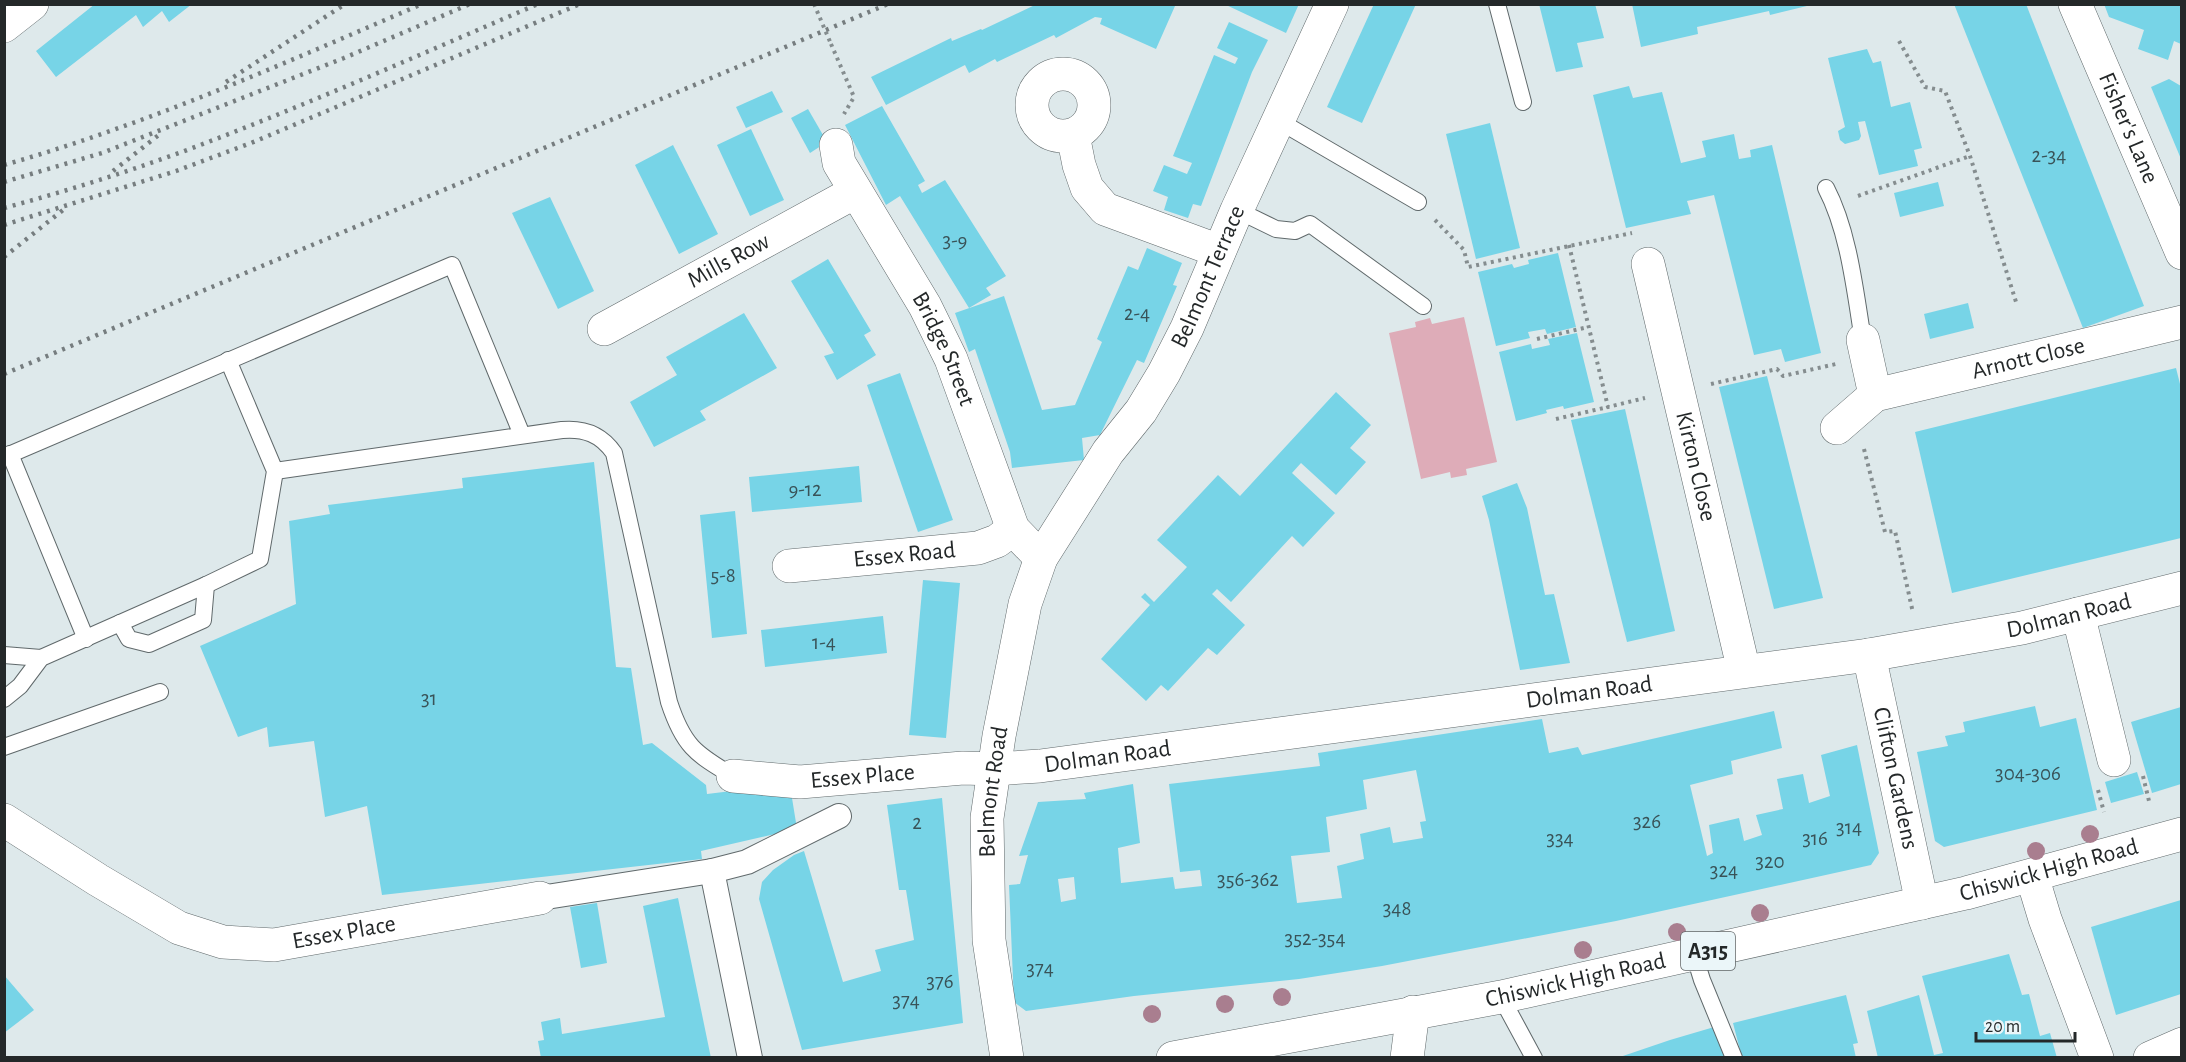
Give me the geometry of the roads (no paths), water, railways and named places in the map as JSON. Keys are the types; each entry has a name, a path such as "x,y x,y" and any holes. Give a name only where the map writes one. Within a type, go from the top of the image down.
{"street":[{"path":"4,26 32,4"},
{"name":"Belmont Terrace","path":"1048,546 1108,452 1141,411 1164,373 1187,328 1237,210 1332,4"},
{"name":"Fisher's Lane","path":"2075,4 2181,248"},
{"path":"1073,135 1079,165 1088,188 1105,209 1219,251"},
{"name":"Bridge Street","path":"836,145 838,164 925,306 951,359 1013,529 1048,546"},
{"name":"Mills Row","path":"604,329 855,192"},
{"name":"Kirton Close","path":"1648,264 1744,671"},
{"name":"Arnott Close","path":"1864,349 1856,412 2181,322"},
{"name":"Essex Road","path":"789,566 978,548 997,542 1013,529"},
{"name":"Belmont Road","path":"1007,1058 989,940 987,818 1025,604 1048,546"},
{"name":"Dolman Road","path":"994,769 1040,766 1869,655 2022,628 2181,588"},
{"path":"2078,614 2114,760"},
{"name":"Clifton Gardens","path":"1869,655 1922,903"},
{"name":"Essex Place","path":"733,776 800,782 963,768 994,769"},
{"name":"Essex Place","path":"4,820 98,880 178,927 223,942 274,945 540,898 712,871 747,862 839,816"},
{"name":"Chiswick High Road","path":"1173,1058 1296,1047 1413,1012 1501,997 1922,903 2032,876 2181,834"},
{"path":"712,871 750,1058"},
{"path":"2032,876 2045,919 2097,1058"},
{"path":"1407,1058 1413,1012"},
{"path":"2150,1058 2181,1044"}],"lane":[{"path":"1497,4 1522,102"},
{"path":"1279,121 1418,202"},
{"path":"1826,188 1835,205 1853,276 1864,349"},
{"path":"1237,210 1276,229 1295,231 1310,224 1423,306"},
{"path":"86,639 7,456 452,265 522,435"},
{"path":"4,655 41,658 260,559 275,471 228,360"},
{"path":"275,471 522,435 577,429 595,435 607,443 614,453 674,718 679,730 696,752 733,776"},
{"path":"120,623 129,639 149,644 203,620 206,585"},
{"path":"4,699 20,686 41,658"},
{"path":"4,747 160,692"},
{"path":"1694,954 1703,984 1734,1058"},
{"path":"1501,997 1534,1058"}],"railway":[{"path":"226,82 345,4"},
{"path":"4,165 58,149 163,112 422,4"},
{"path":"4,182 102,153 344,58 470,4"},
{"path":"4,208 114,175 224,136 538,4"},
{"path":"4,225 176,171 251,143 580,4"},
{"path":"4,374 888,4"},
{"path":"113,171 160,134"},
{"path":"4,257 63,210"}]}
